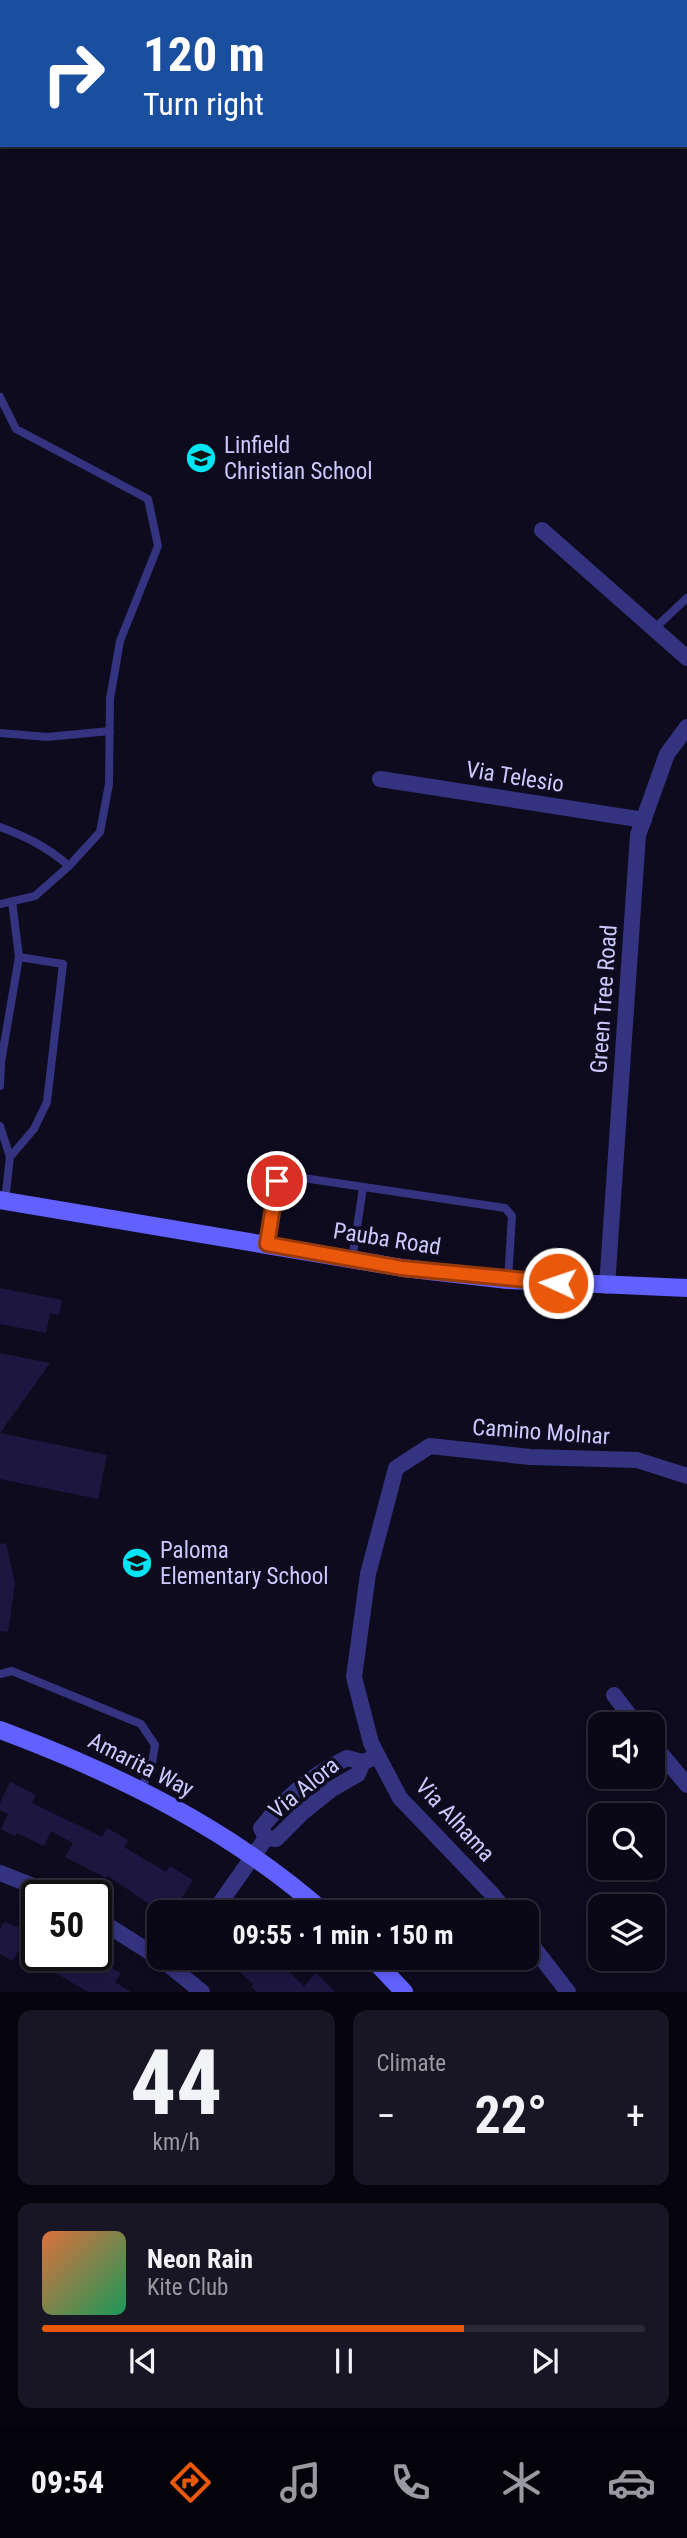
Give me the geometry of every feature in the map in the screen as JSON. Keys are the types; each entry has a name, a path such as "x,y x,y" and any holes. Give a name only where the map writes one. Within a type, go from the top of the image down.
{"main road":[{"name":"Pauba Road","path":"3,1201 352,1260 508,1280 687,1288"},
{"name":"Amarita Way","path":"0,1730 70,1756 141,1790 255,1855 309,1900"},
{"path":"383,1970 404,1992"}],"street":[{"path":"542,530 687,658"},
{"name":"Green Tree Road","path":"607,1286 638,835 667,754 687,727"},
{"name":"Via Telesio","path":"380,779 644,820"},
{"name":"Camino Molnar","path":"396,1468 430,1446 530,1457 637,1460 687,1476"},
{"name":"Via Alhama","path":"396,1468 368,1574 354,1677 371,1743 370,1759 400,1798 497,1900"},
{"path":"614,1695 627,1712"},
{"path":"665,1758 687,1785"},
{"name":"Via Alora","path":"223,1900 266,1838 276,1839 332,1789 358,1774 370,1759"},
{"path":"0,1873 21,1881"},
{"path":"112,1928 147,1950"},
{"path":"539,1955 568,1992"},
{"path":"183,1970 202,1992"}],"lane":[{"path":"0,397 16,429 148,499 158,545 120,641 110,699 109,784 100,832 69,866 35,896 0,904"},
{"path":"654,629 687,598"},
{"path":"0,733 47,737 110,730"},
{"path":"0,827 27,836 49,848 69,866"},
{"path":"0,1086 1,1062 19,957 12,901"},
{"path":"10,1157 33,1129 47,1102 63,964 19,957"},
{"path":"0,1126 10,1157 3,1201"},
{"path":"267,1244 277,1181 283,1175 505,1208 512,1216 508,1280"},
{"path":"352,1260 363,1188"},
{"path":"0,1674 12,1671 141,1724 155,1745 152,1763 141,1790"}],"building":[{"path":"0,1288 62,1300 59,1315 50,1313 46,1333 0,1324"},
{"path":"0,1353 50,1363 0,1433"},
{"path":"0,1433 107,1455 98,1499 0,1479"},
{"path":"6,1543 15,1584 8,1632 0,1631 0,1544"},
{"path":"10,1782 36,1795 32,1803 102,1837 107,1828 128,1840 124,1847 166,1872 170,1866 193,1880 181,1900 147,1900 147,1902 108,1876 106,1878 65,1857 73,1843 51,1831 44,1846 17,1833 15,1836 1,1829 8,1814 0,1810 0,1803"},
{"path":"4,1922 21,1928 21,1953 18,1951 13,1961 0,1954 0,1929"},
{"path":"112,1968 121,1973 115,1982 131,1992 88,1992 52,1971 112,1971"},
{"path":"237,1970 287,1970 304,1986 316,1973 335,1992 257,1992 251,1986 253,1984"}],"place":[{"name":"Linfield Christian School","path":"201,458"},
{"name":"Paloma Elementary School","path":"137,1563"}],"route":[{"path":"277,1181 267,1244 402,1268 558,1283"}]}
